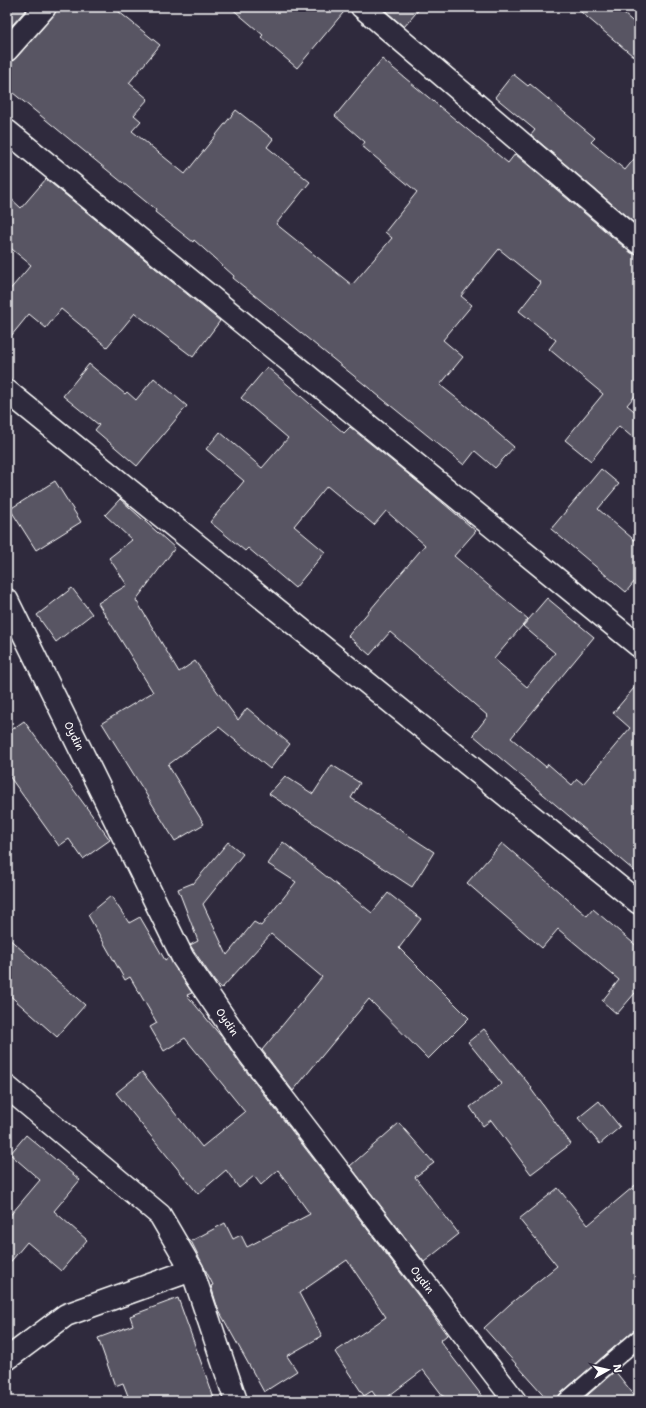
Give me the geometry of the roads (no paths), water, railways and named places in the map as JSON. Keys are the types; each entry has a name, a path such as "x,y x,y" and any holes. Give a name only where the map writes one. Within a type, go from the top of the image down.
{"street":[{"path":"7,50 45,7"},
{"path":"362,7 639,243"},
{"path":"7,131 639,646"},
{"path":"7,391 639,903"},
{"name":"Oydin","path":"7,600 183,958 248,1054 515,1401"},
{"path":"7,1087 160,1215 192,1270 236,1401"},
{"path":"7,1359 66,1315 192,1270"}],"lane":[{"path":"566,1401 639,1338"}]}
